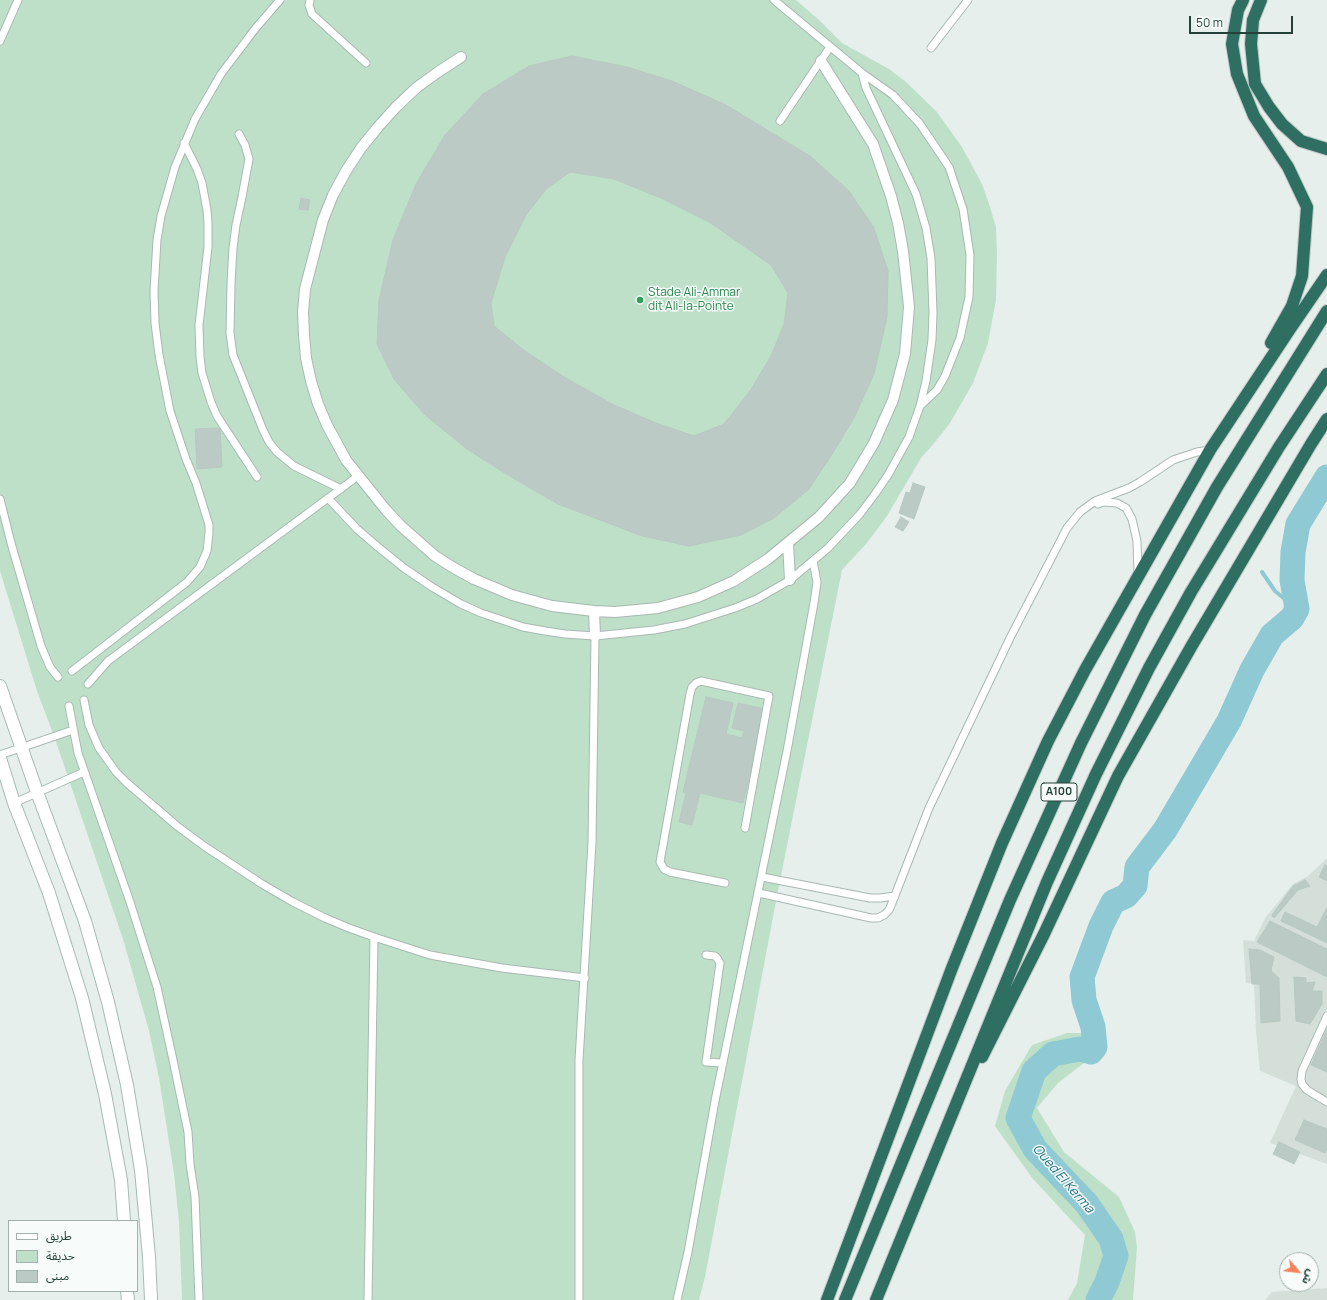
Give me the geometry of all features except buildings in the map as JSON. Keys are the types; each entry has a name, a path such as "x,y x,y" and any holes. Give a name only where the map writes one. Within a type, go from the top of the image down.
{"highway":[{"path":"1210,450 1219,427 1274,339 1292,306 1302,276 1305,239 1307,207 1288,167 1254,116 1237,74 1232,44 1238,10 1243,0"},
{"path":"1261,0 1254,20 1251,44 1255,84 1269,107 1282,124 1301,141 1327,149"},
{"path":"828,1300 952,968 1002,843 1048,741 1085,670 1210,450 1327,275"},
{"name":"A100","path":"845,1300 1010,900 1081,743 1145,615 1217,487 1327,312"},
{"name":"A100","path":"876,1300 1047,882 1096,774 1149,668 1191,592 1279,447 1327,374"},
{"path":"954,1111 1000,1024 1118,776 1199,633 1327,419"}],"main road":[{"path":"0,686 37,792 85,921 118,1042 127,1085 140,1170 149,1257 151,1300"},
{"path":"0,758 14,803 49,893 82,998 106,1094 121,1180 124,1220"}],"street":[{"path":"461,57 416,88 396,107 361,148 333,195 323,220 305,289 303,312 304,335 306,358 311,381 326,425 339,449 358,476 401,526 417,542 454,568 474,579 512,595 552,606 615,612 658,608 698,597 734,581 752,571 819,517 850,482 874,443 893,400 905,354 909,307 907,279 898,223 891,196 872,144 821,61"},
{"path":"788,543 790,580"},
{"path":"594,611 595,636"}],"lane":[{"path":"0,41 18,0"},
{"path":"72,671 187,582 200,567 207,551 209,525 196,483 170,411 159,355 155,323 154,291 157,240 167,191 184,143 198,113 221,74 255,29 280,0"},
{"path":"310,0 309,5 312,14 366,64"},
{"path":"774,0 862,73 893,95 920,124 949,167 963,209 970,255 969,297 956,350 945,376 937,390 920,406"},
{"path":"931,48 968,0"},
{"path":"780,121 830,47"},
{"path":"328,498 357,529 378,547 404,568 432,587 461,604 481,613 523,627 565,634 595,636 654,630 712,616 735,608 757,599 790,580 828,548 860,514 876,494 888,475 909,437 920,406 926,381 932,340 934,313 931,258 926,228 916,194 866,88 862,73"},
{"path":"238,134 245,145 249,159 233,248 230,333 233,355 263,430 269,442 277,452 294,466 341,489"},
{"path":"184,143 202,183 208,216 208,247 199,326 199,350 202,373 217,416 257,477"},
{"path":"759,893 871,918 878,918 884,915 889,910 895,896 929,808 1010,638 1067,528 1080,512 1095,501 1140,482 1173,460 1197,452 1210,450"},
{"path":"88,684 108,661 358,476"},
{"path":"0,499 41,646 50,667 58,677"},
{"path":"1080,512 1103,502 1117,503 1126,508 1132,519 1137,541 1138,576"},
{"path":"677,1300 688,1252 723,1063 787,751 817,582 813,561"},
{"path":"579,1300 579,1060 592,843 595,636"},
{"path":"725,883 670,872 664,869 660,862 690,694 692,687 696,682 708,683 769,696 745,828"},
{"path":"84,700 91,731 99,748 107,761 127,783 177,826 226,861 262,884 325,918 374,938 430,955 502,968 585,978"},
{"path":"69,706 73,730 84,772 130,902 157,987 173,1060 188,1132 190,1164 195,1197 199,1300"},
{"path":"0,755 73,730"},
{"path":"14,803 84,772"},
{"path":"762,877 870,898 895,896"},
{"path":"368,1300 374,938"},
{"path":"706,955 715,956 720,963 706,1062 723,1063"},
{"path":"1327,1016 1302,1071 1301,1079 1302,1084 1307,1090 1327,1102"}],"shaded area":[{"path":"1327,858 1327,1164 1270,1143 1296,1086 1260,1071 1256,1031 1254,984 1246,983 1243,940 1254,941 1265,918 1293,884 1308,876"},
{"path":"1327,1288 1327,1300 1265,1300 1272,1292 1319,1292 1319,1289"}],"green space":[{"path":"0,0 796,0 842,43 889,69 906,82 937,112 962,147 982,184 996,227 997,253 996,300 988,343 973,383 950,423 921,458 887,516 867,543 842,570 777,896 705,1277 699,1300 182,1300 179,1222 174,1174 159,1078 149,1031 123,939 54,736 37,691 0,571"},
{"path":"1067,1033 1081,1033 1092,1057 1058,1083 1037,1108 1064,1152 1119,1197 1135,1232 1137,1247 1133,1300 1068,1300 1077,1283 1085,1235 1033,1179 995,1126 1005,1091 1032,1045"}],"waterway":[{"name":"Oued El Kerma","path":"1098,1300 1107,1282 1116,1256 1111,1239 1087,1204 1035,1149 1018,1118 1034,1071 1053,1054 1080,1049 1091,1052 1095,1047 1093,1027 1084,1000 1082,977 1101,926 1113,902 1126,896 1135,886 1137,867 1165,830 1229,721 1252,670 1272,635 1292,618 1297,609 1292,580 1293,552 1298,524 1327,477"},
{"path":"1262,572 1275,591 1297,609"}],"place":[{"name":"Stade Ali-Ammar dit Ali-la-Pointe","path":"640,300"}]}
